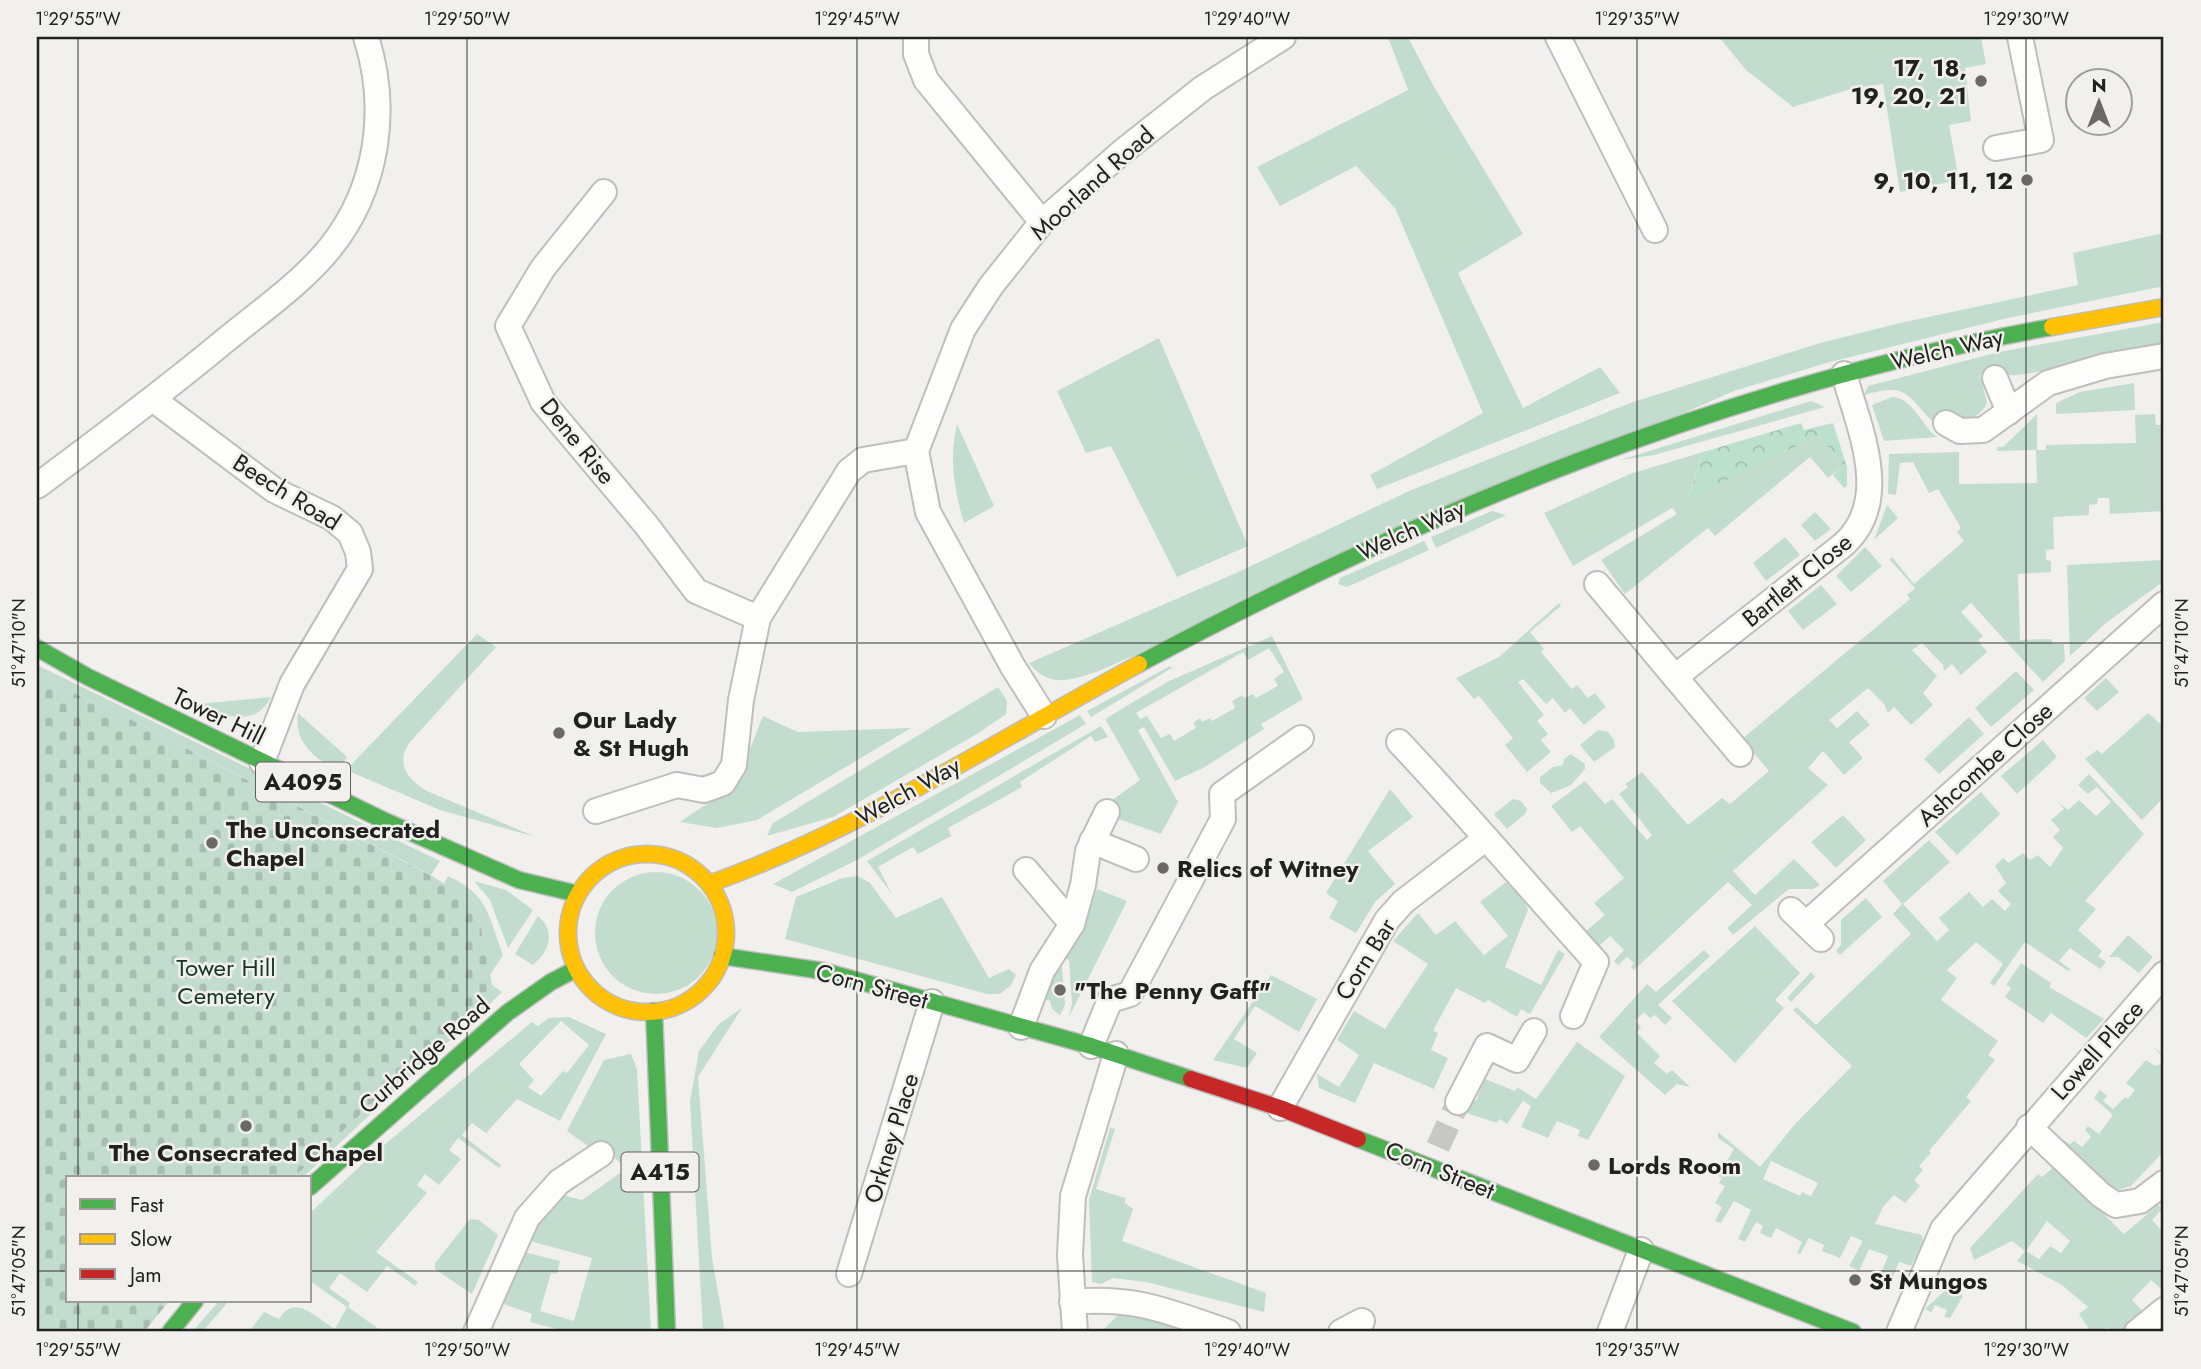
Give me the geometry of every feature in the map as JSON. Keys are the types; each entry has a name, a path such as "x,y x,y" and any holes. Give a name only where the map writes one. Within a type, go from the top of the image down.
{"street":[{"path":"37,486 154,400 296,282 330,248 349,220 363,192 378,132 374,62 366,37"},
{"path":"916,37 916,54 926,80 1042,222"},
{"name":"Moorland Road","path":"916,451 963,329 991,286 1042,222 1122,152 1203,88 1283,37"},
{"path":"1558,37 1655,230"},
{"path":"1996,148 2041,140 2020,37"},
{"name":"Dene Rise","path":"604,192 543,268 508,326 543,402 647,526 696,591 758,618"},
{"name":"Welch Way","path":"709,884 763,866 812,844 1260,601 1405,531 1646,434 1844,374 2052,325 2164,307"},
{"path":"1946,423 1961,431 1975,432 1991,425 2048,383 2105,366 2164,356"},
{"name":"Bartlett Close","path":"1675,677 1843,545 1862,525 1868,508 1868,464 1844,374"},
{"name":"Welch Way","path":"1995,378 2009,412"},
{"name":"Beech Road","path":"154,400 274,489 332,518 350,533 358,552 360,569 292,684 262,762"},
{"path":"596,811 677,785 704,790 723,783 734,765 741,700 758,618 849,471 863,460 916,451 928,512 1013,667 1044,716"},
{"path":"1597,584 1740,754"},
{"name":"Ashcombe Close","path":"1806,924 2164,604"},
{"name":"Tower Hill","path":"37,648 88,677 262,762 519,880 578,894"},
{"path":"1091,1046 1110,1000 1130,994 1223,819 1222,794 1301,738"},
{"path":"1399,742 1460,806 1485,839 1596,962 1573,1016"},
{"path":"1021,1027 1042,971 1072,924 1092,841 1107,812"},
{"name":"Corn Bar","path":"1280,1108 1387,920 1403,902 1485,839"},
{"path":"1092,841 1136,859"},
{"path":"656,854 681,861 709,884 717,895 725,918 726,943 719,967 704,988 684,1003 654,1011 633,1012 607,1002 586,985 576,969 567,934 571,907 578,894 584,883 605,865 631,855 656,854"},
{"path":"1026,870 1072,924"},
{"name":"Corn Street","path":"722,956 823,971 1091,1046 1435,1156 1641,1251 1853,1332"},
{"name":"Curbridge Road","path":"312,1185 507,1013 551,982 576,969"},
{"name":"Lowell Place","path":"1899,1332 1943,1229 2029,1126 2164,974"},
{"name":"Orkney Place","path":"849,1274 932,1002"},
{"name":"A415","path":"654,1011 667,1332"},
{"path":"1458,1102 1487,1046 1517,1060 1534,1031"},
{"path":"1075,1332 1070,1234 1073,1196 1116,1054"},
{"path":"2029,1126 2101,1195 2116,1205 2140,1201 2164,1183"},
{"path":"475,1332 527,1218 559,1182 601,1154"},
{"path":"1610,1332 1641,1251"},
{"path":"1072,1302 1103,1299 1141,1303 1228,1332"},
{"path":"170,1332 194,1302"},
{"path":"2137,1332 2164,1310"}],"green space":[{"path":"1388,37 1408,37 1434,87 1523,234 1458,273 1523,408 1600,367 1620,393 1377,489 1370,475 1483,413 1395,208 1356,166 1280,206 1257,167 1408,90"},
{"path":"1719,37 1981,37 1986,64 1965,68 1971,121 1949,125 1959,180 1900,192 1883,84 1854,88 1793,107 1746,70"},
{"path":"2164,233 2164,286 2008,318 1830,362 1734,391 1099,671 1061,680 1044,676 1029,663 1236,573 1409,491 1630,403 1820,343 2078,285 2073,253"},
{"path":"2164,322 2164,345 2033,373 2008,375 2002,368 1980,375 1987,403 1978,415 1965,420 1935,424 1912,399 1899,391 1879,391 1864,395 1868,386 1999,352"},
{"path":"1159,338 1248,546 1177,577 1111,446 1086,453 1057,391"},
{"path":"2134,383 2135,410 2056,414 2056,403 2080,392"},
{"path":"1892,397 1906,402 1937,437 1884,441 1872,405"},
{"path":"1811,401 1825,407 1654,455 1620,460"},
{"path":"2037,414 2037,450 2046,450 2046,445 2136,443 2135,415 2155,414 2156,425 2164,425 2164,511 2110,514 2109,498 2098,498 2097,504 2089,505 2089,515 2053,517 2054,549 2046,550 2046,560 2051,561 2051,572 2018,574 2020,640 2051,639 2053,644 2064,644 2065,661 2043,682 1971,603 1961,612 1983,636 1978,640 1987,652 1961,675 1952,664 1944,671 1943,665 1922,643 1912,650 1937,676 1923,693 1933,705 1911,725 1894,707 1888,713 1884,704 1868,688 1829,720 1837,728 1857,711 1870,725 1849,742 1863,758 1844,775 1823,751 1808,768 1828,785 1733,871 1755,895 1794,859 1820,885 1813,889 1789,889 1733,935 1727,928 1752,905 1728,882 1634,970 1631,967 1634,963 1627,957 1618,965 1614,961 1624,950 1610,936 1599,946 1585,932 1605,915 1594,903 1624,878 1580,826 1572,832 1551,806 1585,781 1605,804 1612,799 1647,840 1652,835 1619,794 1628,787 1625,784 1642,772 1688,825 1722,798 1730,804 1769,771 1742,739 1910,599 1907,595 1915,588 1890,560 1892,557 1914,584 1964,541 1957,532 1961,528 1938,489 1929,493 1913,462 1900,463 1896,495 1888,494 1889,454 1959,452 1959,484 2037,483 2036,450 1997,451 1997,447 2003,447"},
{"path":"1801,423 1804,430 1833,423 1847,467 1847,486 1844,488 1833,475 1843,466 1819,435 1688,499 1703,452"},
{"path":"957,424 994,506 964,523 954,474 953,449"},
{"path":"1819,435 1843,466 1828,478 1810,457 1715,536 1708,528 1625,594 1601,560 1677,514 1672,508 1573,566 1544,513 1630,474 1703,452 1688,498"},
{"path":"1887,505 1898,518 1874,540"},
{"path":"1492,511 1506,515 1436,548 1431,537"},
{"path":"1815,512 1831,529 1815,541 1801,525"},
{"path":"1785,537 1800,555 1766,581 1753,563"},
{"path":"1424,541 1429,550 1347,587 1338,584 1340,578"},
{"path":"1865,547 1882,566 1851,592 1836,576"},
{"path":"2164,560 2164,581 2106,623 2070,656 2067,565"},
{"path":"1821,585 1837,604 1803,630 1788,611"},
{"path":"1559,603 1561,606 1530,632 1544,649 1541,652 1572,689 1577,685 1588,698 1595,693 1606,707 1584,725 1570,708 1565,713 1553,698 1546,704 1523,679 1518,682 1544,715 1537,721 1548,734 1541,740 1551,752 1527,772 1505,745 1513,738 1479,696 1474,699 1456,678 1499,657"},
{"path":"477,634 496,647 410,742 404,757 405,770 427,791 536,837 440,810 346,770"},
{"path":"1272,636 1303,699 1261,724 1264,729 1205,767 1175,781 1144,727 1138,730 1178,802 1161,834 1116,818 1120,811 1108,803 1140,780 1105,719 1167,682","holes":["1269,648 1284,672 1274,679 1278,686 1256,698 1253,694 1244,698 1242,695 1232,701 1235,708 1212,721 1210,718 1202,722 1200,718 1193,723 1196,728 1174,741 1170,734 1161,738 1147,716 1140,719 1136,713 1243,652 1248,660"]},
{"path":"37,665 440,861 431,875 136,722 37,676"},
{"path":"1170,666 1172,668 1091,717 1087,711"},
{"path":"2016,671 2034,690 1991,727 1975,708"},
{"name":"Tower Hill Cemetery","path":"37,676 136,722 430,875 476,902 493,989 295,1176 66,1176 66,1302 168,1302 144,1332 37,1332"},
{"path":"2106,678 2119,692 2097,711 2084,698"},
{"path":"998,687 1007,701 1006,714 977,734 833,817 767,836 773,823"},
{"path":"271,697 256,713 238,717 198,704"},
{"path":"298,713 347,757 336,771 313,754 302,741"},
{"path":"2148,713 2164,727 2164,797 2142,820 2085,759 2097,750 2102,754"},
{"path":"1080,715 1086,724 857,860 792,892 773,884"},
{"path":"763,716 798,732 911,728 757,820 717,828 680,822 712,801 733,792"},
{"path":"1969,717 1984,734 1939,774 1924,759"},
{"path":"1101,726 1108,737 1095,742 1091,736 1020,782 1022,787 948,828 951,836 918,854 913,847 878,867 892,894 867,861"},
{"path":"1598,730 1608,732 1615,747 1594,762 1580,745"},
{"path":"2043,740 2057,757 2017,794 2001,776"},
{"path":"1571,754 1585,764 1585,769 1571,785 1551,793 1540,783 1540,777 1553,767 1563,765 1564,759"},
{"path":"2089,774 2144,834 2085,901 2096,909 2078,930 2102,951 2098,956 2106,962 2100,969 2070,948 2059,961 2070,969 2068,971 2025,942 1994,986 1990,983 2003,964 1976,942 1947,970 1957,978 1941,1000 1998,1041 1988,1055 1995,1060 1966,1097 1971,1101 1919,1166 1923,1170 1914,1180 1920,1186 1905,1203 1894,1195 1883,1207 1875,1224 1922,1235 1923,1241 1911,1266 1899,1262 1890,1284 1879,1278 1888,1256 1869,1249 1859,1271 1849,1266 1863,1241 1851,1236 1840,1258 1822,1251 1824,1245 1809,1238 1800,1254 1797,1253 1802,1242 1776,1228 1771,1238 1760,1233 1763,1226 1756,1222 1745,1242 1738,1239 1751,1210 1734,1201 1721,1223 1715,1221 1722,1207 1715,1203 1725,1186 1719,1183 1722,1178 1718,1176 1734,1149 1718,1138 1718,1132 1760,1167 1796,1123 1852,1066 1793,1010 1797,1007 1816,1025 1911,934 1893,914 1902,904 1883,881 1929,840 1950,862 1903,904 1937,941 1949,930 1939,918 1969,892 1983,907 1992,899 2005,911 2011,904 1998,891 2006,883 1995,866 2003,858 2009,863 2023,853 2030,860 2038,855 2050,867 2063,848 2053,837 2060,830 2051,820 2064,809 2058,802 2068,810 2079,800 2096,816 2111,802 2097,787 2088,794 2078,785","holes":["1771,1161 1818,1183 1811,1196 1802,1192 1800,1196 1763,1179"]},
{"path":"1390,789 1413,817 1368,851 1395,884 1375,902 1356,933 1329,918 1338,901 1326,893"},
{"path":"1981,792 2000,814 1957,855 1935,832"},
{"path":"1513,799 1521,801 1527,809 1525,814 1507,829 1494,814"},
{"path":"1843,815 1866,840 1836,868 1811,842"},
{"path":"656,872 679,877 699,890 712,910 717,933 712,956 699,976 679,989 656,994 633,989 613,976 600,956 595,933 600,910 613,890 633,877"},
{"path":"448,876 472,891 490,917 503,955 490,975 476,902 444,884"},
{"path":"858,876 870,883 896,918 942,897 989,978 1009,969 1016,975 1011,985 1000,994 987,994 785,939 796,897 842,878"},
{"path":"474,881 506,890 533,910 508,948 490,900"},
{"path":"1506,882 1525,902 1528,910 1505,967 1541,985 1558,950 1565,954 1530,1014 1521,1009 1517,1017 1488,1000 1485,1003 1456,988 1433,1031 1438,1033 1431,1050 1448,1058 1434,1089 1374,1063 1355,1103 1319,1088 1317,1074 1339,1087 1359,1055 1337,1040 1354,1011 1385,1029 1428,964 1393,941 1418,913 1436,935 1455,921 1484,955 1508,936 1480,902"},
{"path":"1097,889 1127,901 1069,1017 1072,1003 1069,960 1063,956 1088,917"},
{"path":"1866,898 1882,917 1840,955 1836,951 1841,945 1841,920"},
{"path":"538,916 547,928 549,941 533,965 515,954"},
{"path":"1755,926 1800,973 1775,1000 1784,1008 1735,1063 1672,1001"},
{"path":"2128,935 2153,957 2139,973 2118,957 2109,957"},
{"path":"1704,950 1710,956 1658,1005 1672,1018 1665,1025 1655,1015 1650,1018 1644,1012 1635,1021 1641,1027 1637,1033 1660,1056 1654,1063 1667,1074 1672,1070 1690,1087 1677,1084 1665,1095 1599,1037 1647,984 1656,992"},
{"path":"2021,963 2051,983 2049,987 2104,1019 2086,1038 2051,1013 2043,1023 2005,997 2011,988 2006,985"},
{"path":"1056,964 1062,967 1065,1005 1060,1015 1052,1009 1050,1001 1039,997"},
{"path":"1811,972 1815,977 1791,1002 1787,998"},
{"path":"1271,975 1317,999 1299,1032 1255,1006 1234,1039 1257,1053 1247,1068 1213,1060"},
{"path":"492,985 502,992 470,1023 463,1016 492,989"},
{"path":"742,1008 698,1077 712,1258 725,1332 703,1332 690,1101 699,1051 718,1025"},
{"path":"569,1017 606,1034 560,1121 517,1099 486,1133 472,1123 462,1135 501,1165 499,1168 458,1138 449,1150 461,1159 439,1185 425,1174 417,1185 427,1193 376,1252 418,1282 415,1286 387,1266 367,1292 340,1273 329,1288 350,1303 348,1307 383,1332 249,1332 264,1312 279,1319 292,1308 306,1310 335,1329 347,1307 312,1282 312,1211 373,1154 381,1161 385,1159 377,1151 532,1022 538,1026 549,1018","holes":["561,1021 589,1045 567,1073 563,1071 541,1096 528,1087 534,1080 519,1064"]},
{"path":"455,1025 461,1030 304,1176 295,1176"},
{"path":"1577,1042 1625,1076 1588,1140 1578,1136 1580,1130 1557,1121 1548,1138 1521,1127 1531,1106 1523,1101 1507,1124 1500,1119 1497,1123 1463,1112 1468,1098 1476,1101 1485,1079 1515,1091 1517,1087 1536,1099"},
{"path":"2152,1046 2164,1055 2164,1151 2131,1186 2114,1191 2058,1137 2070,1144 2074,1141 2082,1147 2091,1137 2085,1130 2088,1126 2099,1134 2113,1115 2094,1098 2100,1090 2107,1096 2103,1101 2113,1109 2125,1097 2128,1099 2135,1090 2126,1083 2146,1060 2155,1066 2163,1063 2163,1057"},
{"path":"631,1054 637,1069 651,1332 568,1332 530,1322 532,1314 501,1303 524,1252 560,1261 557,1274 551,1273 540,1311 574,1321 592,1258 530,1241 547,1208 562,1195 582,1200 627,1168 597,1144 592,1149 567,1131 604,1060"},
{"path":"1110,1128 1115,1129 1096,1189 1125,1198 1125,1203 1133,1209 1122,1241 1266,1293 1264,1312 1146,1282 1113,1278 1101,1284 1092,1282 1089,1200"},
{"path":"2055,1166 2124,1234 2158,1205 2162,1209 2152,1220 2164,1233 2164,1286 2161,1289 2151,1280 2132,1300 2143,1312 2121,1332 2112,1332 2107,1327 2101,1332 2091,1332 2079,1314 2088,1307 2062,1285 2017,1261 2025,1251 2012,1241 1974,1260 1970,1248 2038,1174 2042,1177","holes":["2047,1221 2070,1241 2061,1253 2050,1246 2039,1259 2026,1251"]},
{"path":"470,1219 479,1220 498,1235 472,1294 435,1269 435,1263"},
{"path":"1950,1286 1963,1296 1950,1318 1944,1317 1947,1310 1935,1305 1931,1312 1925,1309"},
{"path":"218,1302 228,1302 202,1332 192,1332"},
{"path":"1130,1313 1197,1332 1101,1332 1119,1314"}],"tunnel":[{"path":"1438,1147 1458,1102"}],"traffic: fast":[{"path":"1139,664 1357,555 1469,505 1582,460 1697,419 1814,382 1932,352 2052,327"},
{"path":"37,648 88,677 385,821 519,880 578,894"},
{"path":"722,956 823,971 1091,1046 1191,1079"},
{"path":"312,1185 507,1013 551,982 576,969"},
{"path":"654,1011 667,1332"},
{"path":"1358,1139 1853,1332"},
{"path":"170,1332 194,1302"}],"traffic: slow":[{"path":"2052,327 2164,307"},
{"path":"709,884 820,838 874,811 1139,664"},
{"path":"647,854 677,860 703,877 720,903 726,933 720,963 703,989 677,1006 647,1012 617,1006 591,989 574,963 568,933 574,903 591,877 617,860 647,854"}],"traffic: jam":[{"path":"1191,1079 1280,1108 1358,1139"}],"place":[{"name":"17, 18, 19, 20, 21","path":"1981,81"},
{"name":"9, 10, 11, 12","path":"2027,180"},
{"name":"Our Lady & St Hugh","path":"559,733"},
{"name":"The Unconsecrated Chapel","path":"212,843"},
{"name":"Relics of Witney","path":"1163,868"},
{"name":"\"The Penny Gaff\"","path":"1060,990"},
{"name":"The Consecrated Chapel","path":"246,1126"},
{"name":"Lords Room","path":"1594,1165"},
{"name":"St Mungos","path":"1855,1280"}]}
